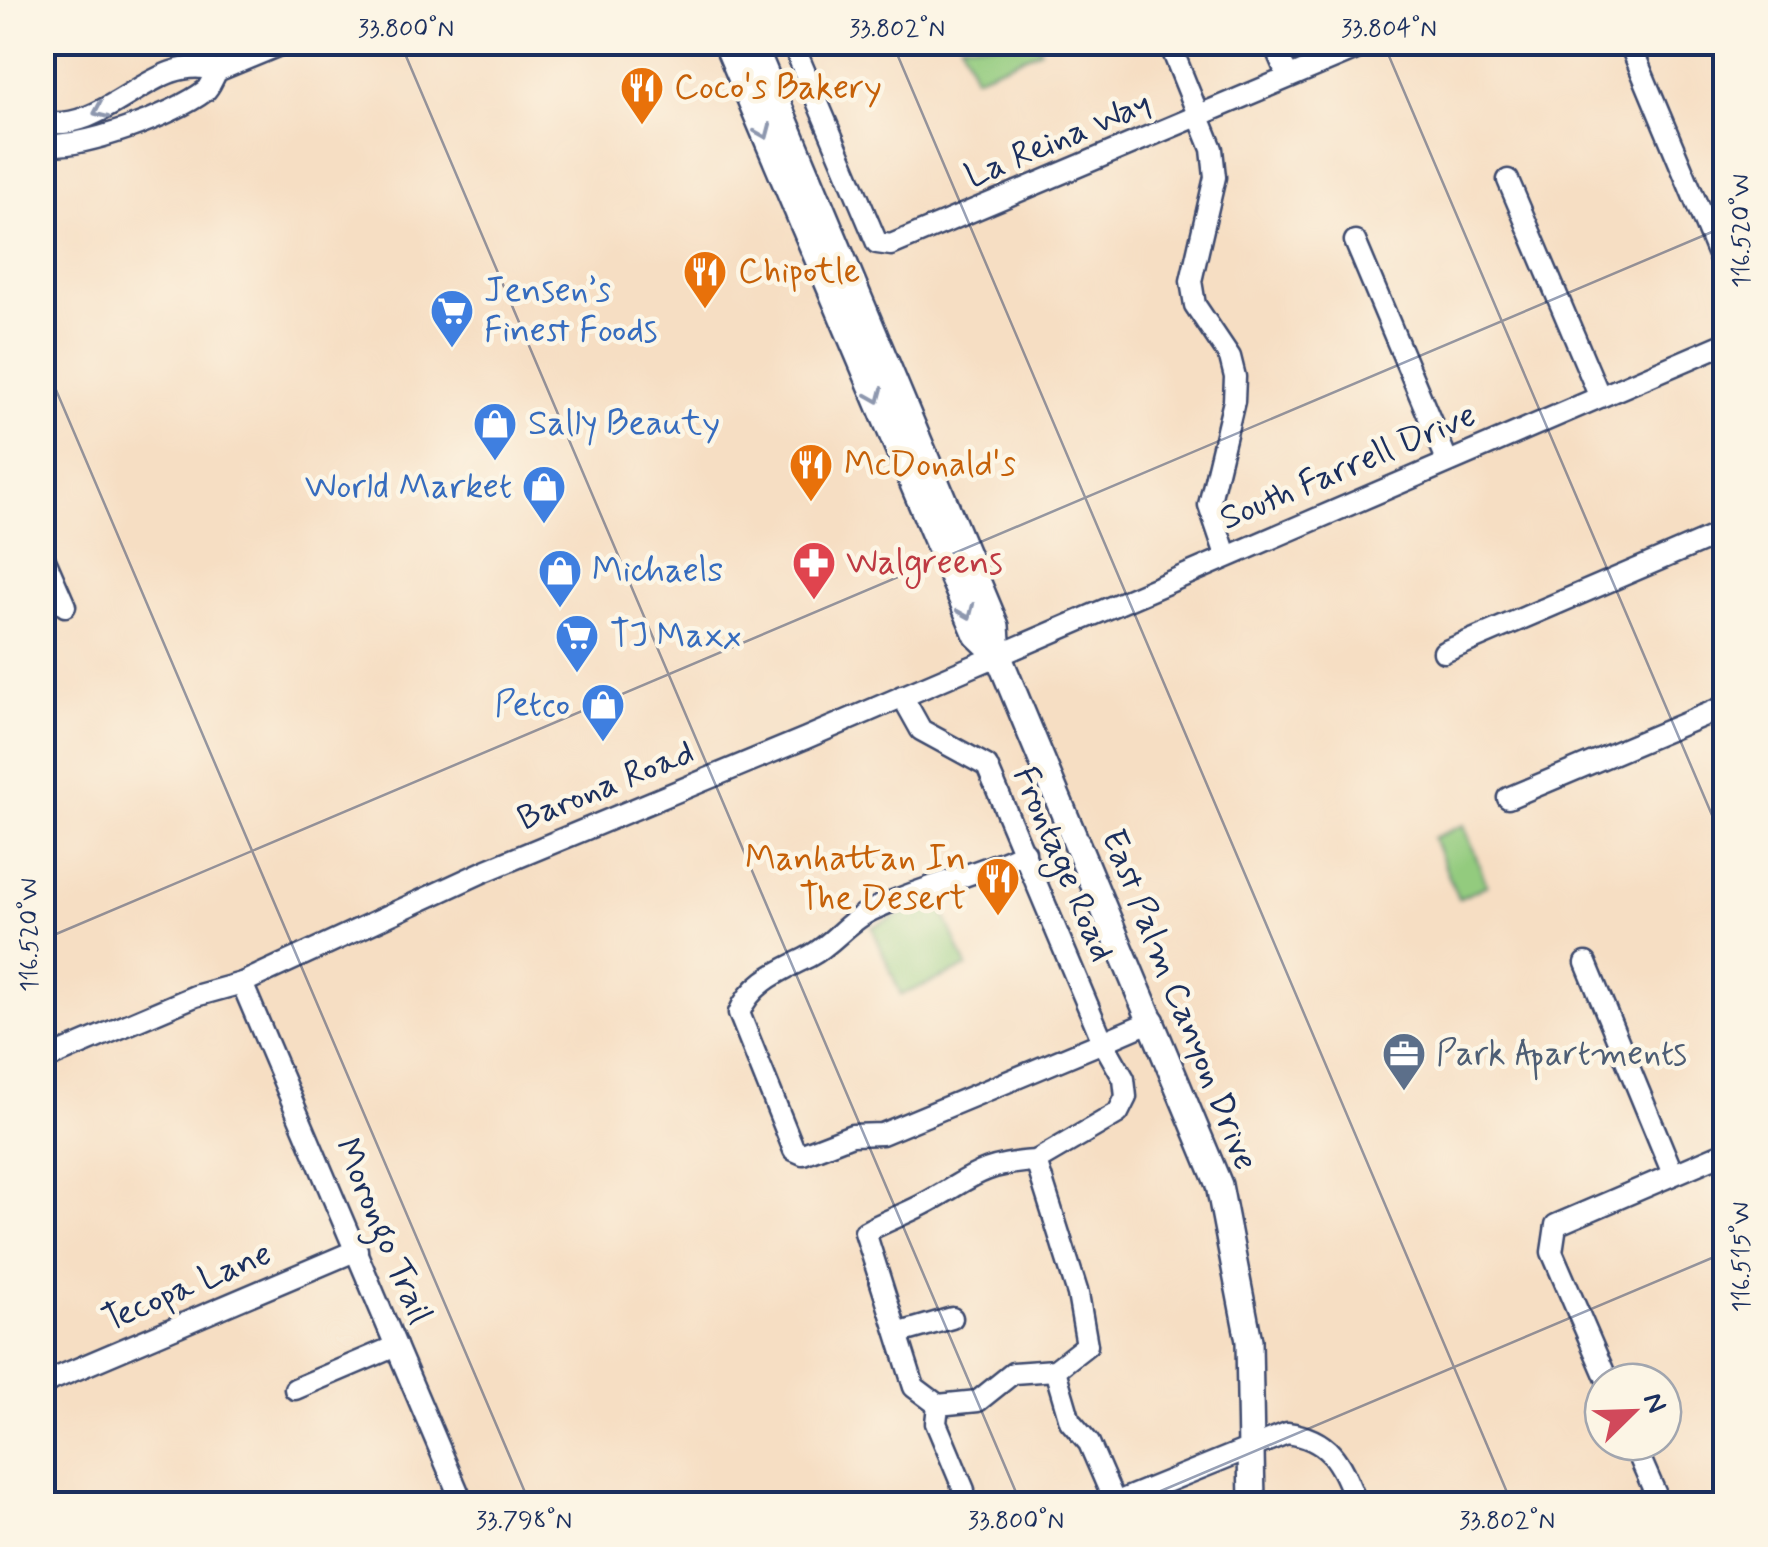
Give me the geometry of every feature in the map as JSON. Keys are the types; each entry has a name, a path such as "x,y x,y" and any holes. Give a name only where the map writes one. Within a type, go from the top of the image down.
{"main road":[{"name":"East Palm Canyon Drive","path":"726,42 977,635 998,655"},
{"name":"East Palm Canyon Drive","path":"752,42 996,626 998,655 1202,1136 1230,1230 1249,1341 1254,1443 1252,1504"}],"street":[{"path":"42,122 93,116 169,72 197,64 216,71 287,42"},
{"name":"La Reina Way","path":"792,42 877,243 891,245 1373,42"},
{"path":"1168,42 1212,149 1215,176 1192,282 1194,305 1230,356 1236,376 1234,401 1209,506 1226,555"},
{"path":"1273,42 1288,77"},
{"path":"1629,42 1726,274"},
{"path":"42,144 77,144 147,118 208,90 216,71"},
{"path":"134,93 147,118"},
{"path":"1508,180 1599,395"},
{"path":"1355,241 1447,460"},
{"name":"South Farrell Drive","path":"998,655 1726,343"},
{"path":"1444,652 1726,532"},
{"path":"42,552 65,606"},
{"name":"Barona Road","path":"42,1061 196,996 242,983 486,871 998,655"},
{"name":"Frontage Road","path":"902,696 920,730 987,766 1103,1042 1124,1079 1126,1097 1118,1113 1036,1160"},
{"path":"1508,798 1726,706"},
{"path":"1024,852 987,870 945,878 868,912 809,957 779,968 743,1003 741,1025 794,1150 803,1154 852,1135 882,1134 1154,1020"},
{"path":"1586,962 1674,1174"},
{"name":"Morongo Trail","path":"242,983 463,1504"},
{"path":"1599,1362 1552,1252 1556,1225 1726,1152"},
{"path":"1036,1160 1078,1294 1087,1345 1055,1370 1012,1373 978,1401 938,1404 914,1387 900,1333 865,1232 922,1205 970,1173 1002,1163 1036,1160"},
{"name":"Tecopa Lane","path":"42,1384 357,1250"},
{"path":"900,1333 952,1318"},
{"path":"295,1388 396,1346"},
{"path":"1055,1370 1070,1421 1090,1444 1113,1504 1254,1443 1287,1433 1325,1444 1338,1459 1357,1504"},
{"path":"938,1404 936,1423 964,1490"},
{"path":"1642,1462 1660,1504"}],"green space":[{"path":"961,43 1038,43 1041,50 975,77"},
{"path":"1464,825 1487,885 1458,899 1433,838"},
{"path":"938,899 967,967 901,995 872,927"}],"place":[{"name":"Coco's Bakery","path":"642,126"},
{"name":"Chipotle","path":"705,310"},
{"name":"Jensen’s Finest Foods","path":"452,349"},
{"name":"Sally Beauty","path":"495,462"},
{"name":"McDonald's","path":"811,503"},
{"name":"World Market","path":"544,525"},
{"name":"Walgreens","path":"814,601"},
{"name":"Michaels","path":"560,609"},
{"name":"TJ Maxx","path":"577,674"},
{"name":"Petco","path":"603,743"},
{"name":"Manhattan In The Desert","path":"998,917"},
{"name":"Park Apartments","path":"1404,1092"}]}
